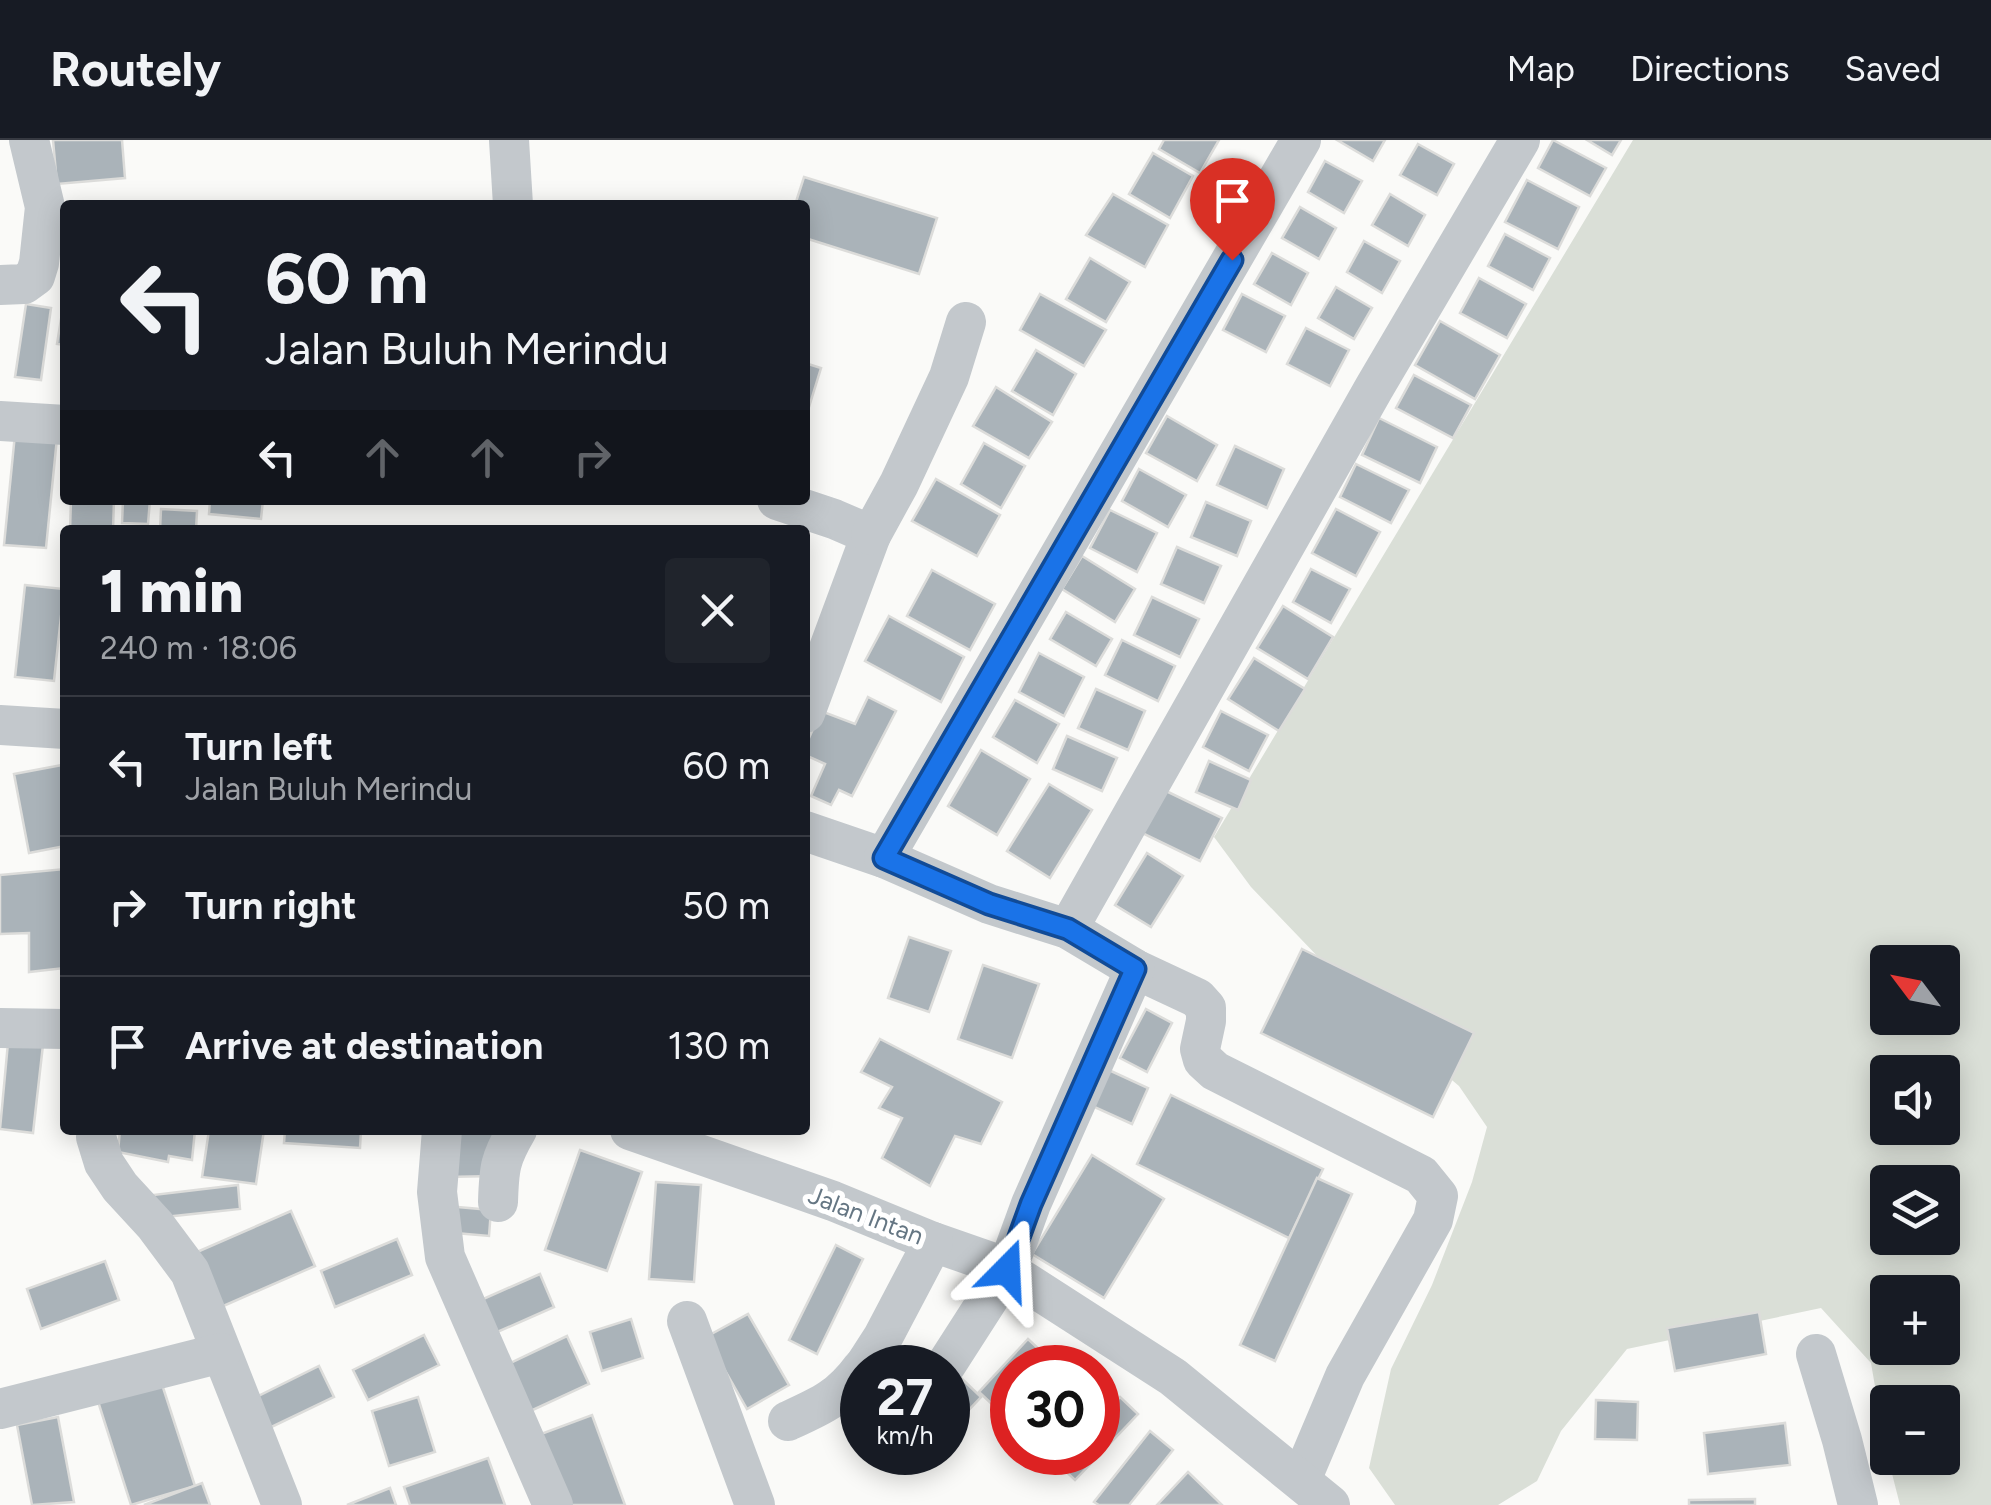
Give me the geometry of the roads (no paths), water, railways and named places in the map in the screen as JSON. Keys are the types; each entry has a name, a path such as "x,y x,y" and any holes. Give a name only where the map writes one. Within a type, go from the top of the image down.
{"street":[{"path":"0,285 24,284 35,276 39,263 44,208 28,140"},
{"path":"509,140 513,200"},
{"path":"884,858 1301,140"},
{"path":"1068,929 1374,388 1520,140"},
{"path":"810,700 871,536 949,377 966,322"},
{"path":"0,421 60,425"},
{"path":"791,505 871,536"},
{"path":"0,724 60,729"},
{"path":"810,833 884,858 989,904 1068,929 1135,969 1198,998 1206,1008 1200,1049 1203,1060 1215,1071 1421,1175 1438,1196 1434,1220 1345,1376 1316,1493"},
{"path":"959,1345 1007,1270 1031,1204 1135,969"},
{"path":"0,1028 60,1029"},
{"path":"96,1135 104,1162 120,1187 190,1272 282,1505"},
{"path":"442,1135 437,1192 444,1257 554,1505"},
{"path":"498,1202 500,1164 514,1135"},
{"name":"Jalan Intan","path":"644,1135 816,1195 1007,1270 1173,1377 1316,1493"},
{"path":"877,1345 933,1242"},
{"path":"687,1321 756,1505"},
{"path":"0,1409 220,1353"},
{"path":"1816,1354 1858,1505"},
{"path":"788,1421 827,1403 840,1392"}]}
